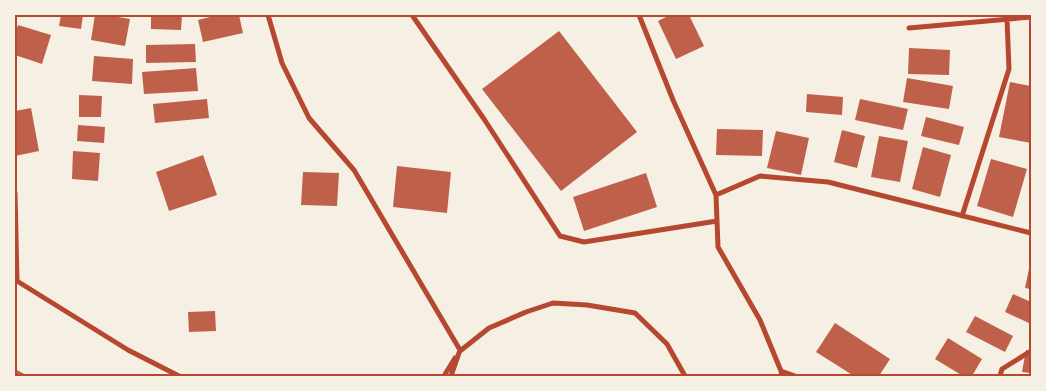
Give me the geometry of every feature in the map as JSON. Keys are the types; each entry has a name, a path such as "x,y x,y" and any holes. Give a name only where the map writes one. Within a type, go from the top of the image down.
{"street":[{"path":"268,15 282,63 310,118 354,170 460,350 452,376"},
{"path":"412,15 484,118 560,236 584,242 717,221"},
{"path":"639,15 673,100 716,195 718,247 760,320 781,373 795,376"},
{"path":"909,28 1031,17"},
{"path":"962,216 1009,69 1007,19"},
{"path":"716,195 760,176 828,182 1031,233"},
{"path":"15,193 16,281 128,350 179,376"},
{"path":"444,376 460,350 489,328 552,303 587,305 635,314 667,344 685,376"},
{"path":"1000,376 1002,369 1031,351"}],"building":[{"path":"61,15 83,15 81,29 59,26"},
{"path":"95,15 130,19 125,46 91,40"},
{"path":"151,15 182,15 181,30 151,29"},
{"path":"218,15 239,15 243,33 203,42 198,20"},
{"path":"670,15 689,15 704,46 676,59 658,21"},
{"path":"18,25 51,35 42,64 15,55 15,35"},
{"path":"559,31 637,132 561,191 482,89"},
{"path":"195,44 196,62 146,63 146,45"},
{"path":"909,48 950,50 949,75 908,74"},
{"path":"94,56 133,59 132,84 92,81"},
{"path":"196,68 198,91 144,94 142,72"},
{"path":"907,78 953,86 949,109 903,102"},
{"path":"1010,82 1031,86 1031,143 999,137"},
{"path":"807,94 843,97 842,115 806,112"},
{"path":"79,95 102,96 101,117 79,117"},
{"path":"207,99 209,118 155,123 153,104"},
{"path":"860,99 908,109 903,130 855,120"},
{"path":"31,108 39,151 15,156 15,111"},
{"path":"926,117 964,127 959,145 921,136"},
{"path":"78,125 105,127 104,143 77,141"},
{"path":"717,129 763,130 762,156 716,155"},
{"path":"842,130 865,136 857,168 834,162"},
{"path":"776,131 809,138 801,175 767,168"},
{"path":"879,136 908,141 900,182 871,177"},
{"path":"923,147 951,155 940,197 912,189"},
{"path":"73,151 100,153 98,181 72,179"},
{"path":"203,155 217,195 169,211 156,172"},
{"path":"991,159 1027,169 1013,217 977,206"},
{"path":"397,166 451,172 447,213 393,207"},
{"path":"303,172 339,173 337,206 301,205"},
{"path":"646,173 657,207 584,231 573,197"},
{"path":"1031,264 1031,289 1025,288"},
{"path":"1013,294 1031,302 1031,324 1005,312"},
{"path":"215,311 216,331 189,332 188,312"},
{"path":"975,316 1013,336 1005,352 966,332"},
{"path":"835,323 890,359 879,376 854,376 816,352"},
{"path":"948,338 982,359 972,376 963,376 935,359"},
{"path":"1026,350 1031,351 1031,373 1022,372"},
{"path":"15,369 28,376 15,376"}]}
